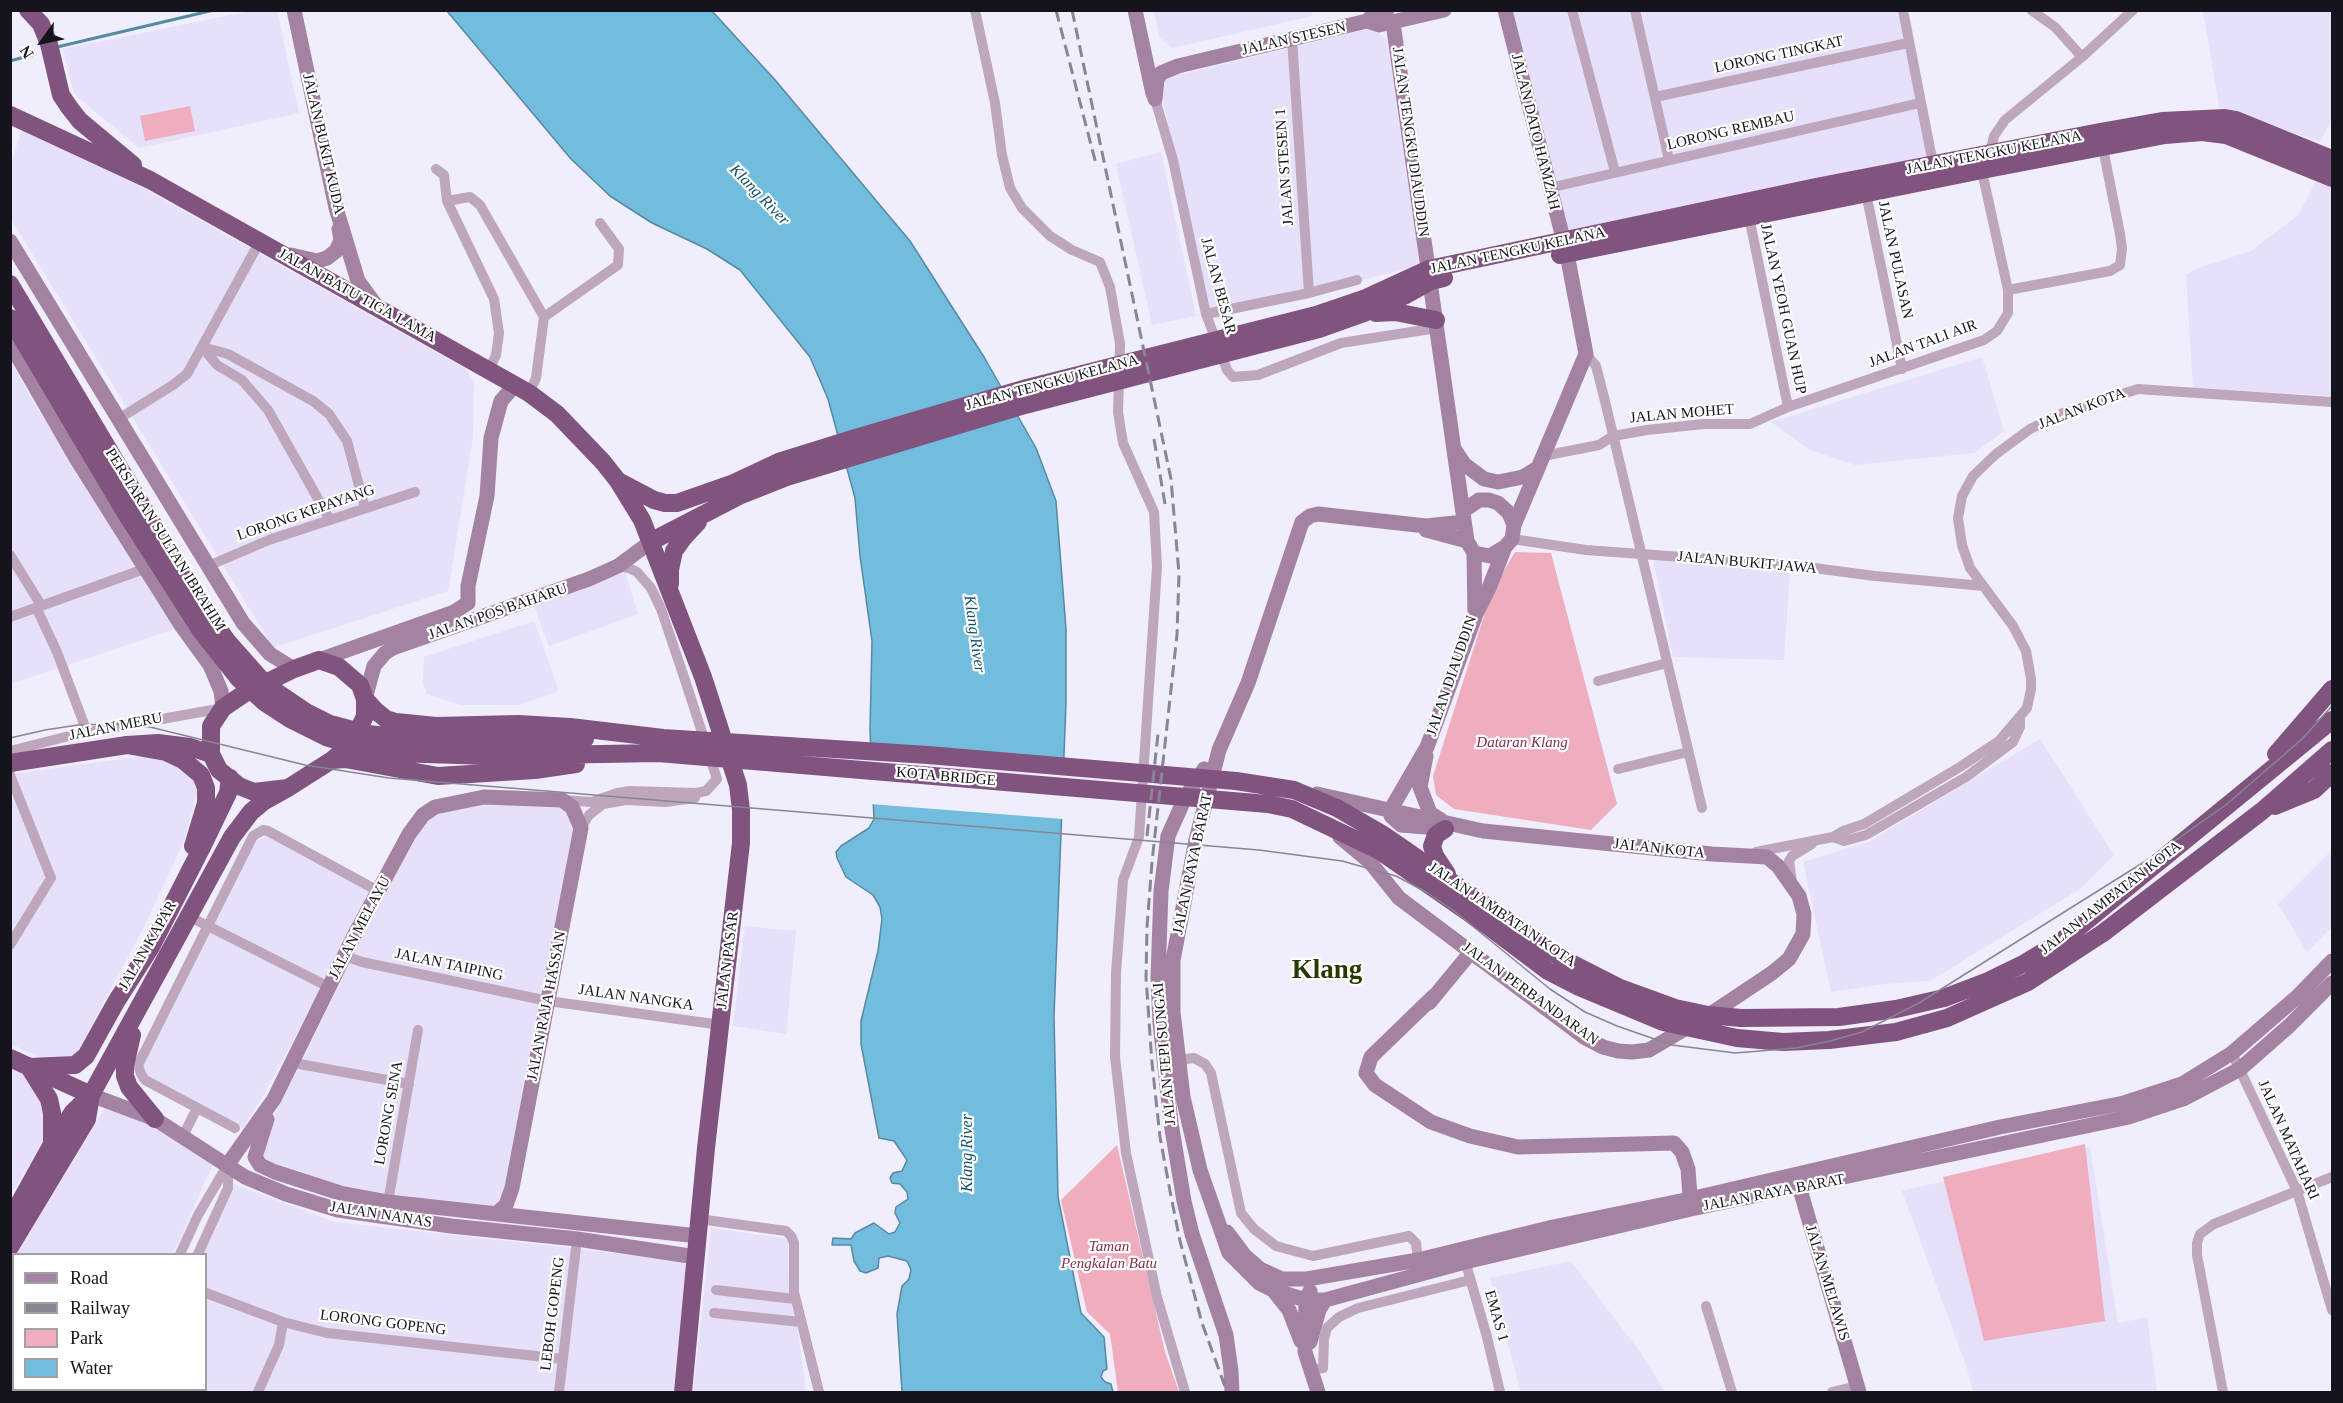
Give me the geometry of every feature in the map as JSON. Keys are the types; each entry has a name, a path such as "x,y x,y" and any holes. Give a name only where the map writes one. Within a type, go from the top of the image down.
{"highway":[{"path":"28,10 41,24 61,95 69,107 80,121 150,180"},
{"name":"JALAN BATU TIGA LAMA","path":"10,115 150,180 522,389 556,414 583,439 618,481 652,541"},
{"name":"JALAN TENGKU KELANA","path":"2101,140 2162,121 2225,118 2236,120 2332,159"},
{"name":"JALAN TENGKU KELANA","path":"1317,322 1366,298 1430,275 1565,248 1749,217 1866,193 1987,161 2101,140 2202,132 2226,135 2332,178"},
{"name":"JALAN TENGKU KELANA","path":"1565,248 1816,187 1933,164 1987,161"},
{"name":"JALAN TENGKU KELANA","path":"618,481 654,500 665,503 737,490 1317,322 1364,313 1406,295 1430,275"},
{"name":"PERSIARAN SULTAN IBRAHIM","path":"10,284 197,598 246,664 266,685 330,724 398,739 660,746"},
{"path":"1364,313 1395,312 1437,324"},
{"name":"PERSIARAN SULTAN IBRAHIM","path":"10,318 125,512 201,631 239,679 264,702 290,719 326,737 363,748 392,753 491,756 660,746"},
{"name":"JALAN TENGKU KELANA","path":"652,541 714,509 737,490"},
{"path":"670,594 670,570 674,551 684,537 714,509"},
{"name":"JALAN PASAR","path":"652,541 703,677 738,785 741,843 683,1392"},
{"path":"319,660 339,667 360,685 365,699 365,716 360,728 346,748 332,760 288,788 254,792 239,786 213,763 211,726 223,708 245,693 294,669 319,660"},
{"path":"2241,793 2332,689"},
{"path":"365,699 387,719 408,723 436,726 518,724 570,727 660,746"},
{"name":"JALAN JAMBATAN KOTA","path":"1236,781 1294,790 1337,808 1382,834 1563,959 1620,988 1675,1008 1708,1015 1741,1018 1839,1017 1896,1009 1944,998 1986,982 2034,958 2062,940 2332,720"},
{"name":"JALAN MERU","path":"10,763 127,745 158,743 190,747 211,754"},
{"path":"127,745 166,752 183,760 201,775 206,788 206,803 194,844 170,894 151,947"},
{"path":"332,760 345,759 438,776 535,770 660,746"},
{"name":"KOTA BRIDGE","path":"660,746 928,755 1236,781"},
{"name":"KOTA BRIDGE","path":"660,746 1235,802"},
{"path":"2262,811 2332,750"},
{"path":"2262,811 2314,790 2332,773"},
{"name":"JALAN KAPAR","path":"28,1067 75,1065 86,1056 116,1002 151,947 216,819 228,793 230,778"},
{"name":"JALAN KAPAR","path":"10,1247 87,1119 92,1095 232,837 251,812 263,802 288,788"},
{"name":"JALAN JAMBATAN KOTA","path":"1235,802 1268,804 1292,809 1380,851 1548,970 1579,987 1663,1022 1737,1038 1783,1042 1829,1040 1896,1032 1947,1018 2028,982 2103,933 2262,811"},
{"path":"1447,826 1436,835 1432,846 1444,872 1505,919"},
{"path":"138,1013 128,1052 125,1076 129,1087 155,1119"},
{"path":"10,1058 92,1095"},
{"path":"28,1067 49,1099 52,1113 52,1144"},
{"name":"JALAN KAPAR","path":"10,1220 52,1144 73,1112 92,1095"}],"main road":[{"name":"JALAN BUKIT KUDA","path":"294,10 336,208 358,281 377,307"},
{"path":"1135,10 1155,99"},
{"name":"JALAN STESEN","path":"1155,99 1157,79 1161,74 1178,66 1367,21 1379,26 1390,17 1444,10"},
{"name":"JALAN DATO HAMZAH","path":"1505,10 1565,248 1586,354"},
{"name":"JALAN TENGKU DIAUDDIN","path":"1390,17 1464,516"},
{"name":"JALAN STESEN","path":"1142,48 1154,64 1178,66"},
{"path":"282,254 317,261 327,258 336,251 341,240 336,208"},
{"path":"10,241 254,638 270,654 294,669"},
{"path":"10,343 76,458 181,625 210,665 221,691 223,708"},
{"path":"1475,617 1586,354"},
{"name":"JALAN POS BAHARU","path":"319,660 454,612 468,603 468,586 487,496 491,438 501,401 522,389"},
{"path":"1455,449 1464,464 1484,479 1498,482 1523,477 1541,462"},
{"name":"JALAN BUKIT JAWA","path":"1302,522 1318,514 1426,526 1464,516 1479,500 1489,500 1504,507 1509,513 1510,537 1490,556 1471,547 1396,523"},
{"path":"1464,516 1471,547"},
{"name":"JALAN RAYA BARAT","path":"1302,522 1248,683 1219,750 1196,840 1173,960 1173,1012 1183,1096 1200,1170 1229,1253 1252,1276 1273,1290 1306,1300 1325,1300 1389,1283 1463,1255 1553,1227 1690,1204 2129,1117 2183,1099 2240,1069 2327,986 2332,961"},
{"name":"JALAN POS BAHARU","path":"365,699 374,666 385,653 417,639 569,587 618,566 652,541"},
{"name":"JALAN DIAUDDIN","path":"1401,791 1427,747 1475,617 1471,547"},
{"path":"468,603 475,612 486,616"},
{"path":"1427,747 1420,788 1430,813 1447,826"},
{"name":"JALAN TEPI SUNGAI","path":"1219,750 1185,798 1168,836 1161,900 1158,978 1160,1023 1171,1123 1184,1201 1192,1234 1226,1335 1232,1371 1232,1392"},
{"path":"1294,790 1390,809 1401,791"},
{"path":"1370,806 1383,802 1401,791"},
{"name":"JALAN MELAYU","path":"228,1164 274,1099 294,1063 329,987 409,834 423,815 435,807 484,797 562,800"},
{"path":"562,800 572,807 581,828"},
{"name":"JALAN KOTA","path":"1390,809 1391,816 1401,825 1447,826 1472,834 1483,831 1738,856"},
{"name":"JALAN PERBANDARAN","path":"1323,822 1370,862 1395,894 1450,937 1584,1037 1603,1047 1618,1051 1649,1050 1715,1011 1772,973 1789,958 1803,934 1804,914 1799,896 1778,866 1767,857 1738,856"},
{"name":"JALAN RAJA HASSAN","path":"496,1214 506,1205 512,1188 581,828"},
{"path":"1168,836 1196,840"},
{"path":"1450,937 1459,967"},
{"path":"1471,952 1434,996 1371,1057 1366,1071 1369,1079 1431,1122 1470,1136 1518,1147 1674,1143 1682,1152 1688,1169 1690,1204"},
{"name":"JALAN RAYA BARAT","path":"1797,1181 2000,1127 2124,1104 2181,1084 2232,1053 2327,986"},
{"name":"JALAN NANAS","path":"92,1095 155,1119 245,1177 338,1210 451,1226 577,1239 696,1257"},
{"name":"JALAN NANAS","path":"274,1099 255,1157 260,1164 275,1172 340,1193 388,1202 496,1214 699,1228"},
{"name":"JALAN MELAWIS","path":"1797,1181 1858,1389"},
{"name":"JALAN RAYA BARAT","path":"1216,1218 1245,1256 1260,1269 1282,1279 1316,1277 1343,1271 1463,1255"},
{"path":"1343,1271 1324,1283 1329,1291 1336,1292 1357,1286 1389,1283"},
{"path":"1308,1361 1306,1300 1316,1277"},
{"path":"1273,1290 1289,1310 1318,1392"},
{"path":"1308,1361 1319,1310 1325,1300"}],"street":[{"path":"975,10 1010,188 1022,208 1050,236 1072,250 1100,262 1110,287 1120,344 1118,412 1123,443 1154,512 1157,567 1139,837 1123,880 1116,973 1115,1057 1126,1153 1157,1297 1185,1392"},
{"path":"1572,10 1615,172"},
{"path":"1635,10 1669,160"},
{"path":"1903,10 1933,164"},
{"path":"2031,10 2055,27 2082,57"},
{"path":"1987,161 1994,136 2005,120 2082,57 2133,10"},
{"name":"JALAN STESEN 1","path":"1292,39 1309,293"},
{"name":"LORONG TINGKAT","path":"1655,97 1908,43"},
{"name":"JALAN BESAR","path":"1155,99 1173,160 1206,314 1227,370 1233,377 1258,375 1341,343 1437,324"},
{"name":"LORONG REMBAU","path":"1549,188 1920,103"},
{"path":"2008,290 2110,272 2120,265 2122,249 2120,234 2101,140"},
{"name":"JALAN TALI AIR","path":"1788,407 1984,340 1997,331 2008,313 2008,290 1987,161"},
{"path":"436,169 444,175 447,201 494,299 499,333 496,355 489,370"},
{"name":"JALAN PULASAN","path":"1866,193 1902,369"},
{"path":"447,201 470,197 480,205 544,316 536,378 522,389"},
{"name":"JALAN YEOH GUAN HUP","path":"1749,217 1788,407"},
{"path":"544,316 618,266 619,249 600,223"},
{"path":"120,418 187,374 260,241"},
{"path":"1206,314 1309,293 1357,280"},
{"path":"202,347 228,354 313,401 329,414 347,441 366,508"},
{"path":"202,347 217,365 242,380 268,410 330,520"},
{"path":"1586,354 1596,366 1702,808"},
{"name":"JALAN KOTA","path":"1738,856 1833,837 1844,841 1866,835 2013,742 2020,728 2020,718 2027,708 2031,679 2026,651 2013,626 1970,568 1962,545 1958,518 1962,496 1973,476 1996,454 2030,429 2066,412 2138,389 2332,402"},
{"name":"JALAN MOHET","path":"1541,462 1599,445 1613,436 1693,425 1750,424 1788,407"},
{"name":"LORONG KEPAYANG","path":"208,566 268,540 415,492"},
{"name":"JALAN BUKIT JAWA","path":"1510,537 1586,550 1791,566 1983,586"},
{"path":"10,555 39,606 87,732"},
{"path":"562,800 592,802 630,791 696,793 706,791 717,779 683,673 651,588 637,572 618,566"},
{"path":"10,616 147,568"},
{"path":"1598,681 1667,663"},
{"name":"JALAN MERU","path":"10,751 87,732 223,708"},
{"path":"1617,769 1689,752"},
{"path":"581,828 589,815 603,804 626,801 669,801 706,796 717,791 732,768"},
{"path":"10,775 51,878 10,945"},
{"path":"235,1128 145,1080 138,1065 253,836 268,831 380,892"},
{"path":"1793,886 1789,861 1792,856 1820,840"},
{"path":"188,916 329,987"},
{"name":"JALAN TAIPING","path":"345,956 362,962 548,1001"},
{"name":"JALAN NANGKA","path":"548,1001 721,1025"},
{"name":"LORONG SENA","path":"388,1202 418,1030"},
{"name":"JALAN MATAHARI","path":"2232,1053 2298,1191 2330,1290 2332,1310"},
{"path":"1179,1060 1194,1058 1204,1064 1211,1073 1241,1213 1254,1229 1276,1246 1305,1256 1409,1236 1416,1243 1419,1260"},
{"path":"294,1063 409,1084"},
{"path":"183,1136 197,1108"},
{"path":"180,1253 198,1215 228,1164"},
{"path":"198,1253 228,1188 228,1164"},
{"path":"2223,1392 2197,1255 2200,1234 2214,1224 2332,1177"},
{"path":"699,1228 786,1231 794,1243 795,1299 819,1392"},
{"name":"LEBOH GOPENG","path":"559,1392 577,1239"},
{"name":"EMAS 1","path":"1463,1255 1487,1337 1497,1392"},
{"path":"1308,1361 1323,1368 1324,1338 1327,1328 1339,1317 1358,1308 1470,1280"},
{"path":"716,1290 795,1299"},
{"name":"LORONG GOPENG","path":"207,1293 283,1322 327,1333 563,1359"},
{"path":"1706,1306 1732,1392"},
{"path":"714,1313 801,1322"},
{"path":"258,1392 279,1345 283,1322"},
{"path":"1832,1392 1858,1389"}],"shaded area":[{"path":"1311,10 1313,16 1172,48 1160,38 1154,11"},
{"path":"251,11 277,11 299,113 139,148 74,94 63,49"},
{"path":"1512,11 1899,11 1928,159 1567,235"},
{"path":"2203,11 2332,11 2332,119 2320,142 2219,107"},
{"path":"1368,29 1377,32 1390,43 1420,259 1413,267 1213,319 1159,84 1162,79"},
{"path":"21,130 139,186 466,369 474,383 473,438 448,591 275,647 270,642 11,219 11,166"},
{"path":"1161,152 1196,316 1152,325 1116,164"},
{"path":"2317,180 2332,187 2332,396 2193,388 2186,274 2251,251 2298,215"},
{"path":"1982,357 2004,431 1974,453 1855,465 1810,450 1771,422"},
{"path":"10,360 32,400 175,629 11,684"},
{"path":"1653,559 1790,571 1784,660 1673,657"},
{"path":"625,572 638,614 549,646 533,603"},
{"path":"534,621 558,688 556,692 519,705 460,705 427,694 423,683 424,657"},
{"path":"2040,739 2114,855 2080,889 1930,981 1885,984 1831,992 1803,862 1868,842"},
{"path":"144,756 161,760 180,769 193,780 197,794 183,843 145,925 76,1054 60,1059 44,1060 11,1044 11,774"},
{"path":"485,803 559,805 566,811 574,827 502,1201 494,1208 380,1194 341,1186 279,1166 265,1159 261,1154 281,1099 417,833 428,820 438,813"},
{"path":"268,835 372,893 264,1094 243,1128 148,1077 143,1065 256,841"},
{"path":"2332,850 2332,927 2307,952 2278,904"},
{"path":"745,926 796,931 786,1034 733,1026"},
{"path":"11,1066 27,1075 44,1101 45,1138 11,1195"},
{"path":"106,1106 151,1124 214,1162 173,1253 18,1253"},
{"path":"2090,1147 2118,1323 2147,1317 2157,1392 1973,1392 1967,1368 1902,1191"},
{"path":"225,1181 335,1222 688,1261 673,1392 127,1392 207,1391 207,1253 192,1253"},
{"path":"711,1228 788,1239 789,1293 798,1331 806,1392 693,1392"},
{"path":"12,1261 12,1391 112,1392 11,1392 10,1264"},
{"path":"1571,1261 1640,1352 1665,1392 1521,1392 1490,1278"}],"green space":[{"path":"190,106 195,131 145,141 140,116"},
{"name":"Dataran Klang","path":"1515,552 1551,553 1617,804 1591,830 1454,809 1436,795 1433,776 1492,591"},
{"path":"2085,1144 2105,1321 1984,1341 1943,1177"},
{"name":"Taman Pengkalan Batu","path":"1117,1145 1165,1352 1179,1392 1118,1392 1110,1334 1087,1312 1061,1200"}],"water":[{"name":"Klang River","path":"447,11 712,11 776,81 910,241 984,357 1036,448 1056,501 1066,629 1066,702 1054,1016 1058,1197 1081,1313 1104,1337 1107,1369 1103,1371 1101,1377 1105,1382 1111,1384 1113,1392 902,1392 897,1314 902,1286 909,1279 911,1270 907,1261 888,1256 879,1258 878,1268 866,1273 860,1271 854,1261 851,1245 832,1245 833,1238 851,1239 855,1233 874,1223 889,1234 895,1232 900,1223 895,1213 896,1207 908,1199 907,1192 900,1184 892,1183 890,1178 893,1173 902,1171 907,1160 894,1141 879,1138 861,1044 861,1021 878,951 882,919 880,907 873,895 846,877 836,852 841,846 869,828 874,819 870,730 872,641 860,556 855,498 828,399 810,357 740,270 707,249 652,223 610,196 571,159"}],"pier":[{"path":"867,744 1066,759 1063,819 870,804"}],"waterway":[{"path":"57,47 214,10"},
{"path":"10,61 35,54"}],"tram line":[{"path":"10,738 78,725 112,724 150,727 305,765 389,778 1259,850 1342,861 1396,876 1426,892 1454,911 1550,989 1585,1012 1672,1045 1735,1053 1796,1048 1830,1041 1862,1032 1919,1003 2152,857 2227,804 2302,739 2332,706"}],"railway":[{"path":"1056,10 1096,164"},
{"path":"1072,10 1171,479 1179,574 1177,635 1152,862 1146,978 1160,1137 1170,1191 1180,1241 1202,1323 1227,1392"},
{"path":"1154,439 1166,510"},
{"path":"1147,836 1158,734"}],"district":[{"name":"Klang","path":"1327,971"}]}
